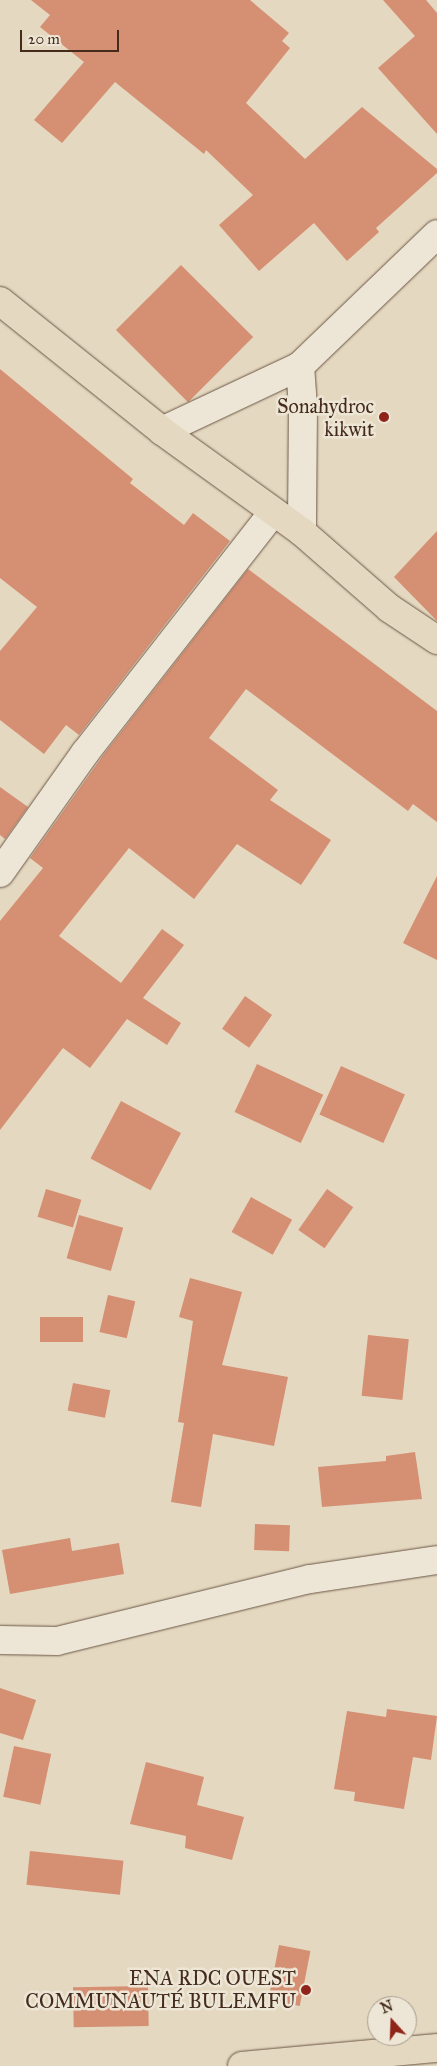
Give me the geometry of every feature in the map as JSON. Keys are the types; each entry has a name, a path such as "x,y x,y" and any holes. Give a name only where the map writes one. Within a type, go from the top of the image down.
{"main road":[{"path":"0,301 162,431 302,532 389,608 437,640"},
{"path":"244,2066 437,2048"}],"street":[{"path":"162,431 300,366 437,234"},
{"path":"300,366 303,407 302,532"},
{"path":"0,873 85,753 273,512"},
{"path":"0,1640 57,1641 310,1579 437,1560"}],"building":[{"path":"31,0 250,0 289,33 282,41 290,48 246,103 305,159 362,107 437,169 437,173 376,228 379,232 347,261 314,223 259,271 219,225 253,195 206,150 204,154 115,82 62,143 34,120 84,62 40,27 50,15"},
{"path":"383,0 426,0 437,13 437,134 378,68 415,36"},
{"path":"181,265 253,337 188,402 116,330"},
{"path":"0,369 133,479 130,483 184,525 193,513 230,541 79,735 66,725 44,754 0,720 0,651 37,607 0,578"},
{"path":"437,531 437,621 394,577"},
{"path":"248,569 437,711 437,822 413,804 408,811 246,689 209,738 278,790 270,800 331,840 301,885 237,844 194,899 129,848 59,936 121,983 162,929 184,945 143,998 181,1023 167,1045 127,1019 90,1068 63,1048 0,1130 0,921 43,868 30,858 104,754"},
{"path":"0,787 28,807 5,839 0,835"},
{"path":"437,876 437,960 403,943"},
{"path":"245,996 272,1015 249,1048 222,1029"},
{"path":"257,1064 323,1095 301,1143 235,1112"},
{"path":"341,1066 405,1094 383,1143 319,1114"},
{"path":"121,1101 181,1133 151,1190 90,1158"},
{"path":"46,1189 81,1200 73,1228 38,1217"},
{"path":"327,1189 353,1207 325,1248 298,1230"},
{"path":"251,1197 292,1220 273,1255 232,1232"},
{"path":"79,1215 123,1228 111,1271 67,1258"},
{"path":"190,1278 242,1292 222,1365 288,1377 274,1446 213,1434 201,1507 171,1502 184,1423 178,1422 193,1321 179,1317"},
{"path":"108,1295 135,1301 127,1338 99,1332"},
{"path":"40,1317 83,1317 83,1342 40,1342"},
{"path":"368,1335 409,1339 402,1400 362,1396"},
{"path":"73,1383 110,1390 105,1418 68,1410"},
{"path":"415,1452 422,1499 322,1507 318,1467 386,1461 386,1456"},
{"path":"255,1524 290,1525 289,1551 254,1550"},
{"path":"70,1538 72,1551 119,1543 124,1574 10,1594 2,1550"},
{"path":"0,1688 36,1700 23,1740 0,1733"},
{"path":"387,1709 437,1716 431,1760 413,1757 404,1809 354,1801 355,1792 334,1789 347,1711 386,1717"},
{"path":"14,1746 51,1754 40,1805 3,1797"},
{"path":"146,1762 204,1777 197,1805 244,1817 232,1860 185,1848 186,1836 130,1824"},
{"path":"30,1851 123,1861 120,1895 26,1885"},
{"path":"279,1945 310,1951 300,2006 268,2000"},
{"path":"148,1986 149,2026 74,2027 73,1987"}],"place":[{"name":"Sonahydroc kikwit","path":"384,417"},
{"name":"ENA RDC OUEST COMMUNAUTÉ BULEMFU","path":"306,1990"}]}
